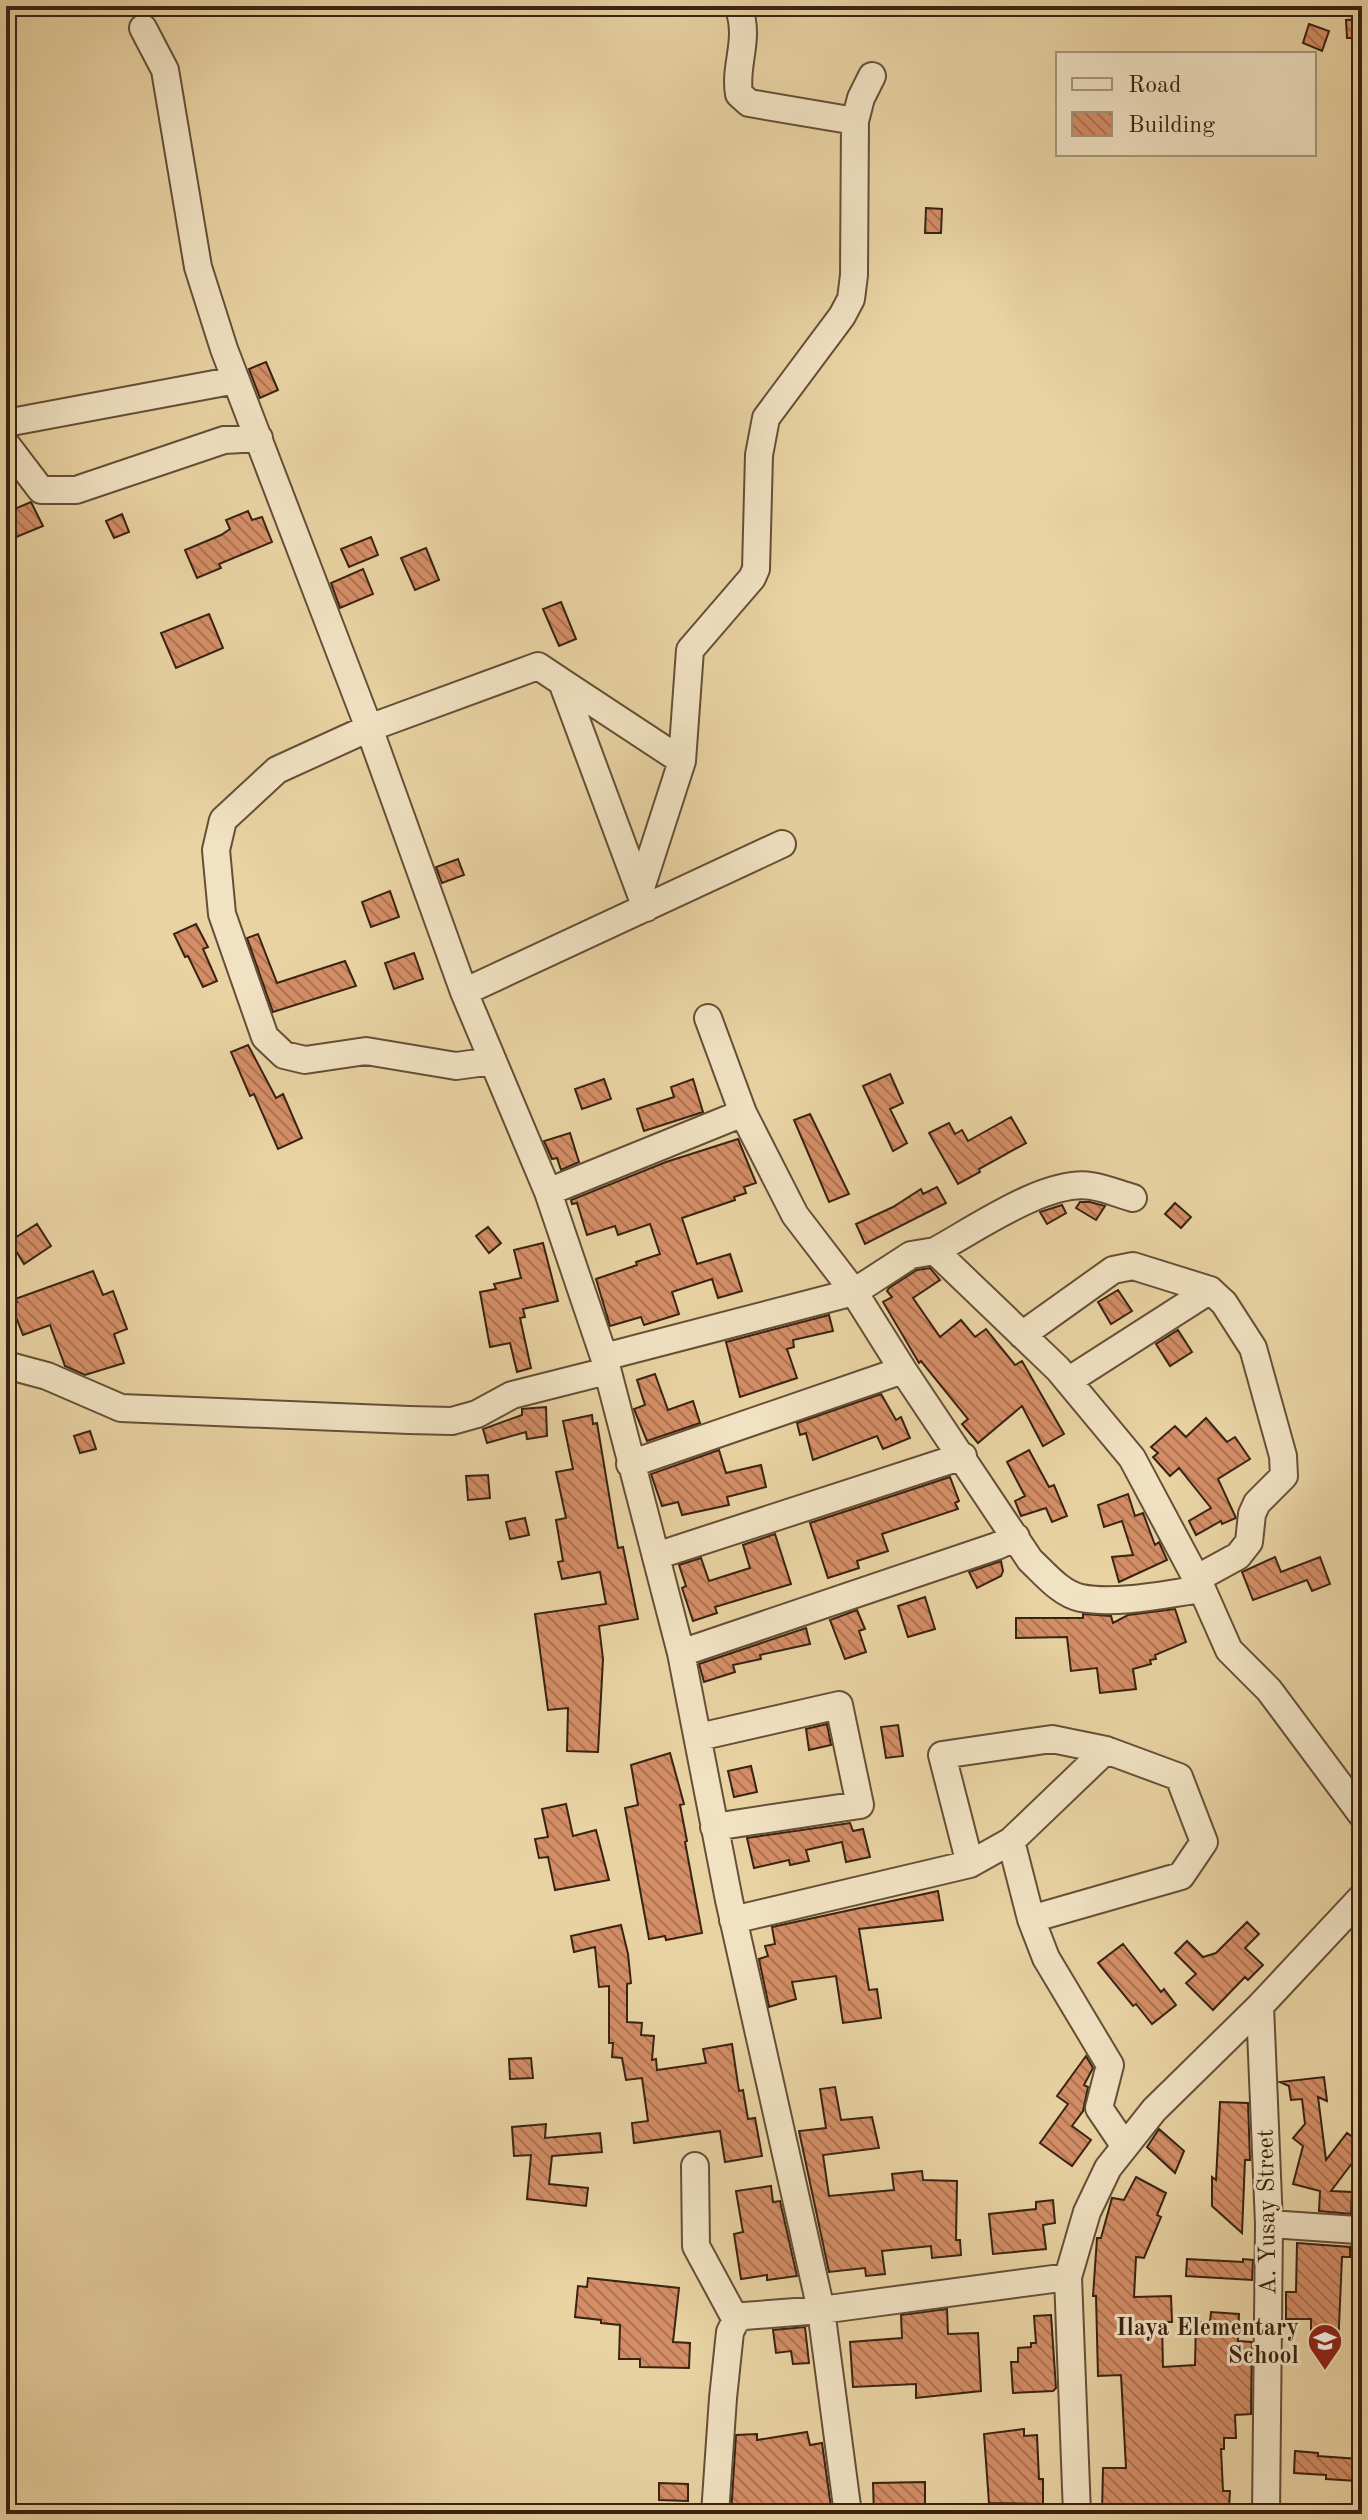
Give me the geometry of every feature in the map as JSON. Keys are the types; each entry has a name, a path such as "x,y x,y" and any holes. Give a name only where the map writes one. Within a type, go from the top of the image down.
{"street":[{"path":"738,6 744,45 739,94 749,103 855,121"},
{"path":"143,28 165,70 198,267 236,380 369,728 464,992 548,1192 605,1364 681,1653 733,1920 821,2310 848,2514"},
{"path":"643,900 682,761 690,650 697,638 752,578 756,569 759,455 766,418 842,316 851,299 854,275 855,121 861,98 872,76"},
{"path":"6,423 236,380"},
{"path":"6,444 41,490 76,490 224,440 259,438"},
{"path":"493,1061 456,1066 366,1051 305,1060 284,1055 265,1037 222,914 216,850 223,820 277,770 369,728 538,666 682,761"},
{"path":"562,682 643,900"},
{"path":"464,992 643,900 782,844"},
{"path":"708,1018 743,1113 795,1215 854,1292 1030,1560 1056,1585 1079,1598 1124,1599 1199,1584 1238,1556 1249,1542 1252,1514 1257,1503 1284,1476 1283,1456 1253,1348 1224,1303 1210,1290 1133,1266 1113,1270 1022,1335"},
{"path":"548,1192 743,1113"},
{"path":"6,1365 47,1376 121,1408 452,1421 477,1414 512,1395 605,1364 854,1292 911,1255 935,1251 1040,1194 1089,1185 1133,1198"},
{"path":"935,1251 1068,1381 1132,1458 1199,1584 1229,1650 1269,1690 1362,1815"},
{"path":"1068,1381 1210,1290"},
{"path":"630,1464 903,1370"},
{"path":"656,1556 963,1456"},
{"path":"681,1653 1016,1537"},
{"path":"699,1737 839,1705 860,1805 714,1827"},
{"path":"970,1864 942,1755 1052,1739 1106,1750 1179,1777 1204,1842 1181,1876 1031,1919"},
{"path":"733,1920 970,1864 1011,1841 1106,1750"},
{"path":"1011,1841 1031,1919 1046,1958 1110,2065 1099,2108 1124,2145"},
{"path":"1077,2514 1068,2277 1087,2212 1108,2168 1154,2110 1260,2006 1362,1897"},
{"name":"A. Yusay Street","path":"1260,2006 1269,2224 1266,2514"},
{"path":"695,2166 696,2246 736,2320"},
{"path":"1269,2224 1357,2230 1362,2236"},
{"path":"715,2514 730,2332 736,2320 744,2316 821,2310 1068,2277"}],"building":[{"path":"1362,19 1362,38 1347,38 1346,20"},
{"path":"1309,24 1329,31 1322,51 1303,43"},
{"path":"926,208 942,209 941,233 925,233"},
{"path":"266,362 278,390 260,398 249,369"},
{"path":"31,502 43,526 14,538 8,523 16,520 12,510"},
{"path":"248,511 252,520 262,517 272,542 219,564 221,568 197,578 185,550 221,535 230,529 226,520"},
{"path":"122,514 129,532 114,538 106,521"},
{"path":"371,537 378,555 349,567 341,549"},
{"path":"426,548 439,580 415,590 401,558"},
{"path":"363,569 373,594 340,608 331,583"},
{"path":"561,602 576,639 559,646 543,609"},
{"path":"209,614 223,648 176,668 161,633"},
{"path":"458,859 464,875 442,883 436,867"},
{"path":"390,891 399,917 371,927 362,902"},
{"path":"196,924 208,947 203,949 217,981 203,987 174,934"},
{"path":"258,934 277,983 345,961 356,986 273,1012 247,938"},
{"path":"414,953 423,979 394,989 385,963"},
{"path":"248,1045 276,1098 283,1094 302,1138 278,1149 231,1052"},
{"path":"890,1074 903,1103 890,1109 907,1143 893,1151 863,1086"},
{"path":"604,1079 611,1099 582,1109 575,1089"},
{"path":"693,1079 703,1112 644,1131 637,1109 674,1097 671,1087"},
{"path":"810,1114 849,1194 829,1202 794,1120"},
{"path":"1011,1117 1026,1143 958,1184 929,1133 949,1123 955,1134 962,1130 968,1141"},
{"path":"570,1133 579,1162 561,1170 557,1158 552,1159 544,1141"},
{"path":"738,1139 756,1183 744,1187 746,1193 734,1197 735,1200 682,1218 697,1264 730,1254 742,1291 718,1298 712,1279 672,1292 679,1314 644,1325 641,1317 610,1326 596,1279 660,1254 650,1224 618,1235 615,1226 587,1235 577,1203 572,1204 571,1200 666,1162"},
{"path":"937,1187 946,1203 865,1244 856,1224 893,1207 921,1189 923,1194"},
{"path":"1080,1202 1105,1206 1096,1220 1076,1208"},
{"path":"1175,1203 1191,1217 1181,1228 1165,1214"},
{"path":"1062,1205 1066,1213 1047,1224 1040,1212"},
{"path":"37,1224 51,1246 24,1264 10,1241"},
{"path":"488,1227 501,1243 489,1253 476,1236"},
{"path":"543,1243 558,1301 523,1309 525,1317 520,1318 531,1368 517,1372 510,1343 490,1347 480,1292 496,1289 494,1284 521,1278 514,1250"},
{"path":"930,1268 940,1280 913,1298 940,1337 961,1320 975,1337 986,1329 1015,1365 1022,1361 1064,1434 1043,1446 1022,1406 978,1443 962,1424 968,1419 921,1361 919,1363 883,1302 892,1297 887,1291 889,1288 917,1270"},
{"path":"93,1271 103,1295 113,1291 127,1329 114,1334 124,1363 85,1375 65,1366 50,1325 23,1335 11,1304 17,1302 15,1299"},
{"path":"1118,1290 1132,1311 1111,1324 1098,1302"},
{"path":"829,1315 833,1331 793,1340 794,1347 787,1349 797,1378 740,1397 726,1342"},
{"path":"1178,1330 1192,1352 1170,1366 1156,1344"},
{"path":"655,1374 668,1410 693,1401 700,1423 647,1441 634,1409 645,1405 637,1380"},
{"path":"881,1394 896,1420 901,1417 910,1438 883,1449 877,1436 813,1460 806,1433 800,1435 797,1423"},
{"path":"546,1407 547,1436 527,1439 526,1432 487,1443 483,1429 522,1415 522,1409"},
{"path":"592,1415 593,1424 597,1423 618,1548 623,1547 638,1619 599,1626 603,1659 598,1752 567,1751 568,1708 548,1710 535,1614 606,1604 600,1572 562,1579 558,1562 563,1561 556,1520 566,1518 556,1472 573,1469 563,1421"},
{"path":"1206,1418 1227,1442 1235,1437 1250,1459 1218,1479 1236,1518 1222,1524 1221,1521 1196,1535 1189,1521 1211,1508 1179,1468 1170,1476 1153,1457 1158,1453 1151,1447 1175,1426 1186,1437"},
{"path":"90,1431 96,1449 80,1453 74,1436"},
{"path":"719,1450 726,1473 761,1465 766,1487 727,1497 729,1505 682,1515 678,1502 662,1506 651,1474"},
{"path":"1029,1450 1049,1487 1054,1485 1067,1516 1052,1522 1046,1508 1021,1516 1015,1501 1025,1496 1007,1462"},
{"path":"488,1475 490,1498 468,1500 466,1476"},
{"path":"950,1477 959,1501 955,1503 958,1509 882,1534 888,1551 857,1561 859,1568 828,1578 810,1523"},
{"path":"1128,1494 1135,1516 1143,1513 1155,1545 1159,1542 1167,1560 1119,1582 1112,1557 1133,1555 1122,1521 1104,1527 1098,1505"},
{"path":"525,1518 529,1535 510,1539 506,1522"},
{"path":"775,1534 791,1584 715,1607 717,1613 693,1621 682,1588 686,1586 679,1565 701,1558 709,1581 750,1568 743,1545"},
{"path":"1275,1557 1281,1572 1320,1557 1330,1584 1312,1591 1307,1580 1253,1600 1242,1572"},
{"path":"1001,1561 1001,1576 977,1588 969,1572"},
{"path":"925,1597 935,1629 908,1637 898,1606"},
{"path":"1175,1609 1186,1642 1155,1655 1156,1659 1150,1660 1151,1664 1133,1669 1136,1689 1100,1693 1097,1668 1071,1671 1067,1637 1016,1638 1016,1618 1083,1618 1083,1614 1111,1616 1113,1623 1128,1615"},
{"path":"857,1610 865,1629 859,1631 866,1652 845,1659 830,1620"},
{"path":"806,1628 810,1644 760,1655 761,1659 733,1665 735,1672 704,1682 699,1664"},
{"path":"827,1724 831,1745 809,1750 806,1729"},
{"path":"898,1725 903,1756 886,1758 881,1727"},
{"path":"670,1753 684,1804 680,1805 685,1842 702,1933 666,1940 665,1936 649,1939 625,1808 638,1805 631,1765"},
{"path":"751,1766 757,1792 734,1797 728,1771"},
{"path":"566,1804 573,1836 596,1830 609,1880 555,1890 548,1857 539,1858 535,1839 548,1837 542,1809"},
{"path":"850,1823 853,1831 863,1829 870,1857 846,1862 842,1842 806,1850 809,1861 790,1865 789,1860 754,1868 747,1838"},
{"path":"938,1891 943,1920 859,1929 869,1990 877,1989 881,2018 843,2023 836,1976 792,1982 796,1999 769,2007 759,1959 768,1956 765,1946 775,1944 772,1927"},
{"path":"1247,1922 1259,1934 1245,1948 1263,1965 1248,1980 1245,1977 1213,2010 1186,1983 1196,1974 1175,1953 1187,1941 1203,1957 1216,1953"},
{"path":"621,1925 631,1983 627,1984 627,2022 642,2023 641,2035 654,2036 652,2060 656,2059 657,2070 706,2063 703,2049 732,2044 739,2091 743,2090 748,2119 755,2118 762,2156 725,2162 720,2131 634,2143 632,2123 648,2121 642,2078 626,2080 622,2058 612,2057 613,2043 609,2043 609,1986 599,1987 595,1947 574,1952 571,1936"},
{"path":"1123,1944 1161,1992 1164,1989 1176,2005 1152,2024 1098,1963"},
{"path":"1086,2056 1093,2068 1084,2085 1088,2087 1083,2111 1072,2126 1091,2140 1072,2166 1040,2143 1068,2104 1057,2096"},
{"path":"531,2058 533,2078 510,2079 509,2059"},
{"path":"1324,2077 1327,2101 1318,2097 1326,2160 1347,2133 1362,2144 1362,2150 1331,2191 1352,2192 1351,2214 1319,2211 1320,2191 1293,2184 1303,2146 1293,2138 1305,2124 1302,2099 1291,2100 1289,2086 1280,2082"},
{"path":"835,2087 841,2120 872,2117 879,2148 823,2155 829,2196 894,2190 892,2174 922,2171 923,2180 957,2181 956,2240 960,2240 961,2255 932,2258 931,2246 882,2251 885,2274 866,2276 865,2268 829,2272 799,2131 826,2128 820,2089"},
{"path":"1220,2102 1248,2103 1250,2160 1245,2160 1242,2233 1212,2206"},
{"path":"546,2124 545,2138 600,2133 602,2152 552,2156 549,2184 588,2188 586,2206 527,2199 531,2155 514,2156 512,2127"},
{"path":"1159,2129 1184,2151 1175,2173 1147,2147"},
{"path":"1136,2177 1166,2193 1157,2215 1161,2217 1144,2258 1136,2257 1134,2297 1171,2296 1172,2322 1162,2322 1163,2367 1195,2365 1196,2322 1210,2322 1211,2312 1239,2314 1238,2341 1252,2342 1251,2414 1235,2415 1236,2438 1224,2438 1224,2449 1221,2449 1223,2491 1230,2491 1229,2508 1189,2507 1189,2514 1102,2514 1103,2468 1126,2468 1121,2375 1098,2376 1096,2296 1093,2296 1097,2238 1101,2238 1112,2198 1124,2200"},
{"path":"771,2186 773,2202 780,2201 797,2276 767,2280 767,2275 741,2279 734,2234 743,2232 736,2191"},
{"path":"1053,2200 1055,2223 1043,2225 1046,2249 993,2254 989,2214 1036,2209 1036,2202"},
{"path":"1297,2243 1350,2247 1350,2257 1342,2257 1338,2349 1311,2348 1311,2319 1286,2319 1286,2292 1296,2292"},
{"path":"1187,2259 1253,2260 1252,2280 1186,2276"},
{"path":"588,2278 679,2288 673,2342 690,2343 689,2368 640,2367 640,2359 619,2359 620,2325 575,2317 578,2286 587,2287"},
{"path":"947,2309 948,2334 978,2333 981,2391 916,2398 916,2384 853,2387 850,2342 902,2338 901,2315"},
{"path":"1051,2315 1056,2388 1053,2391 1013,2393 1011,2362 1018,2362 1018,2348 1031,2347 1031,2343 1036,2343 1034,2316"},
{"path":"805,2327 809,2363 793,2364 791,2351 776,2353 773,2330"},
{"path":"1024,2429 1024,2436 1037,2435 1043,2504 989,2503 984,2434"},
{"path":"807,2432 810,2445 822,2443 832,2514 731,2514 736,2435 757,2434 757,2440"},
{"path":"1295,2451 1359,2459 1357,2481 1294,2473"},
{"path":"925,2482 925,2514 874,2514 873,2483"},
{"path":"659,2483 688,2484 688,2501 659,2500"}],"place":[{"name":"Ilaya Elementary School","path":"1325,2372"}]}
